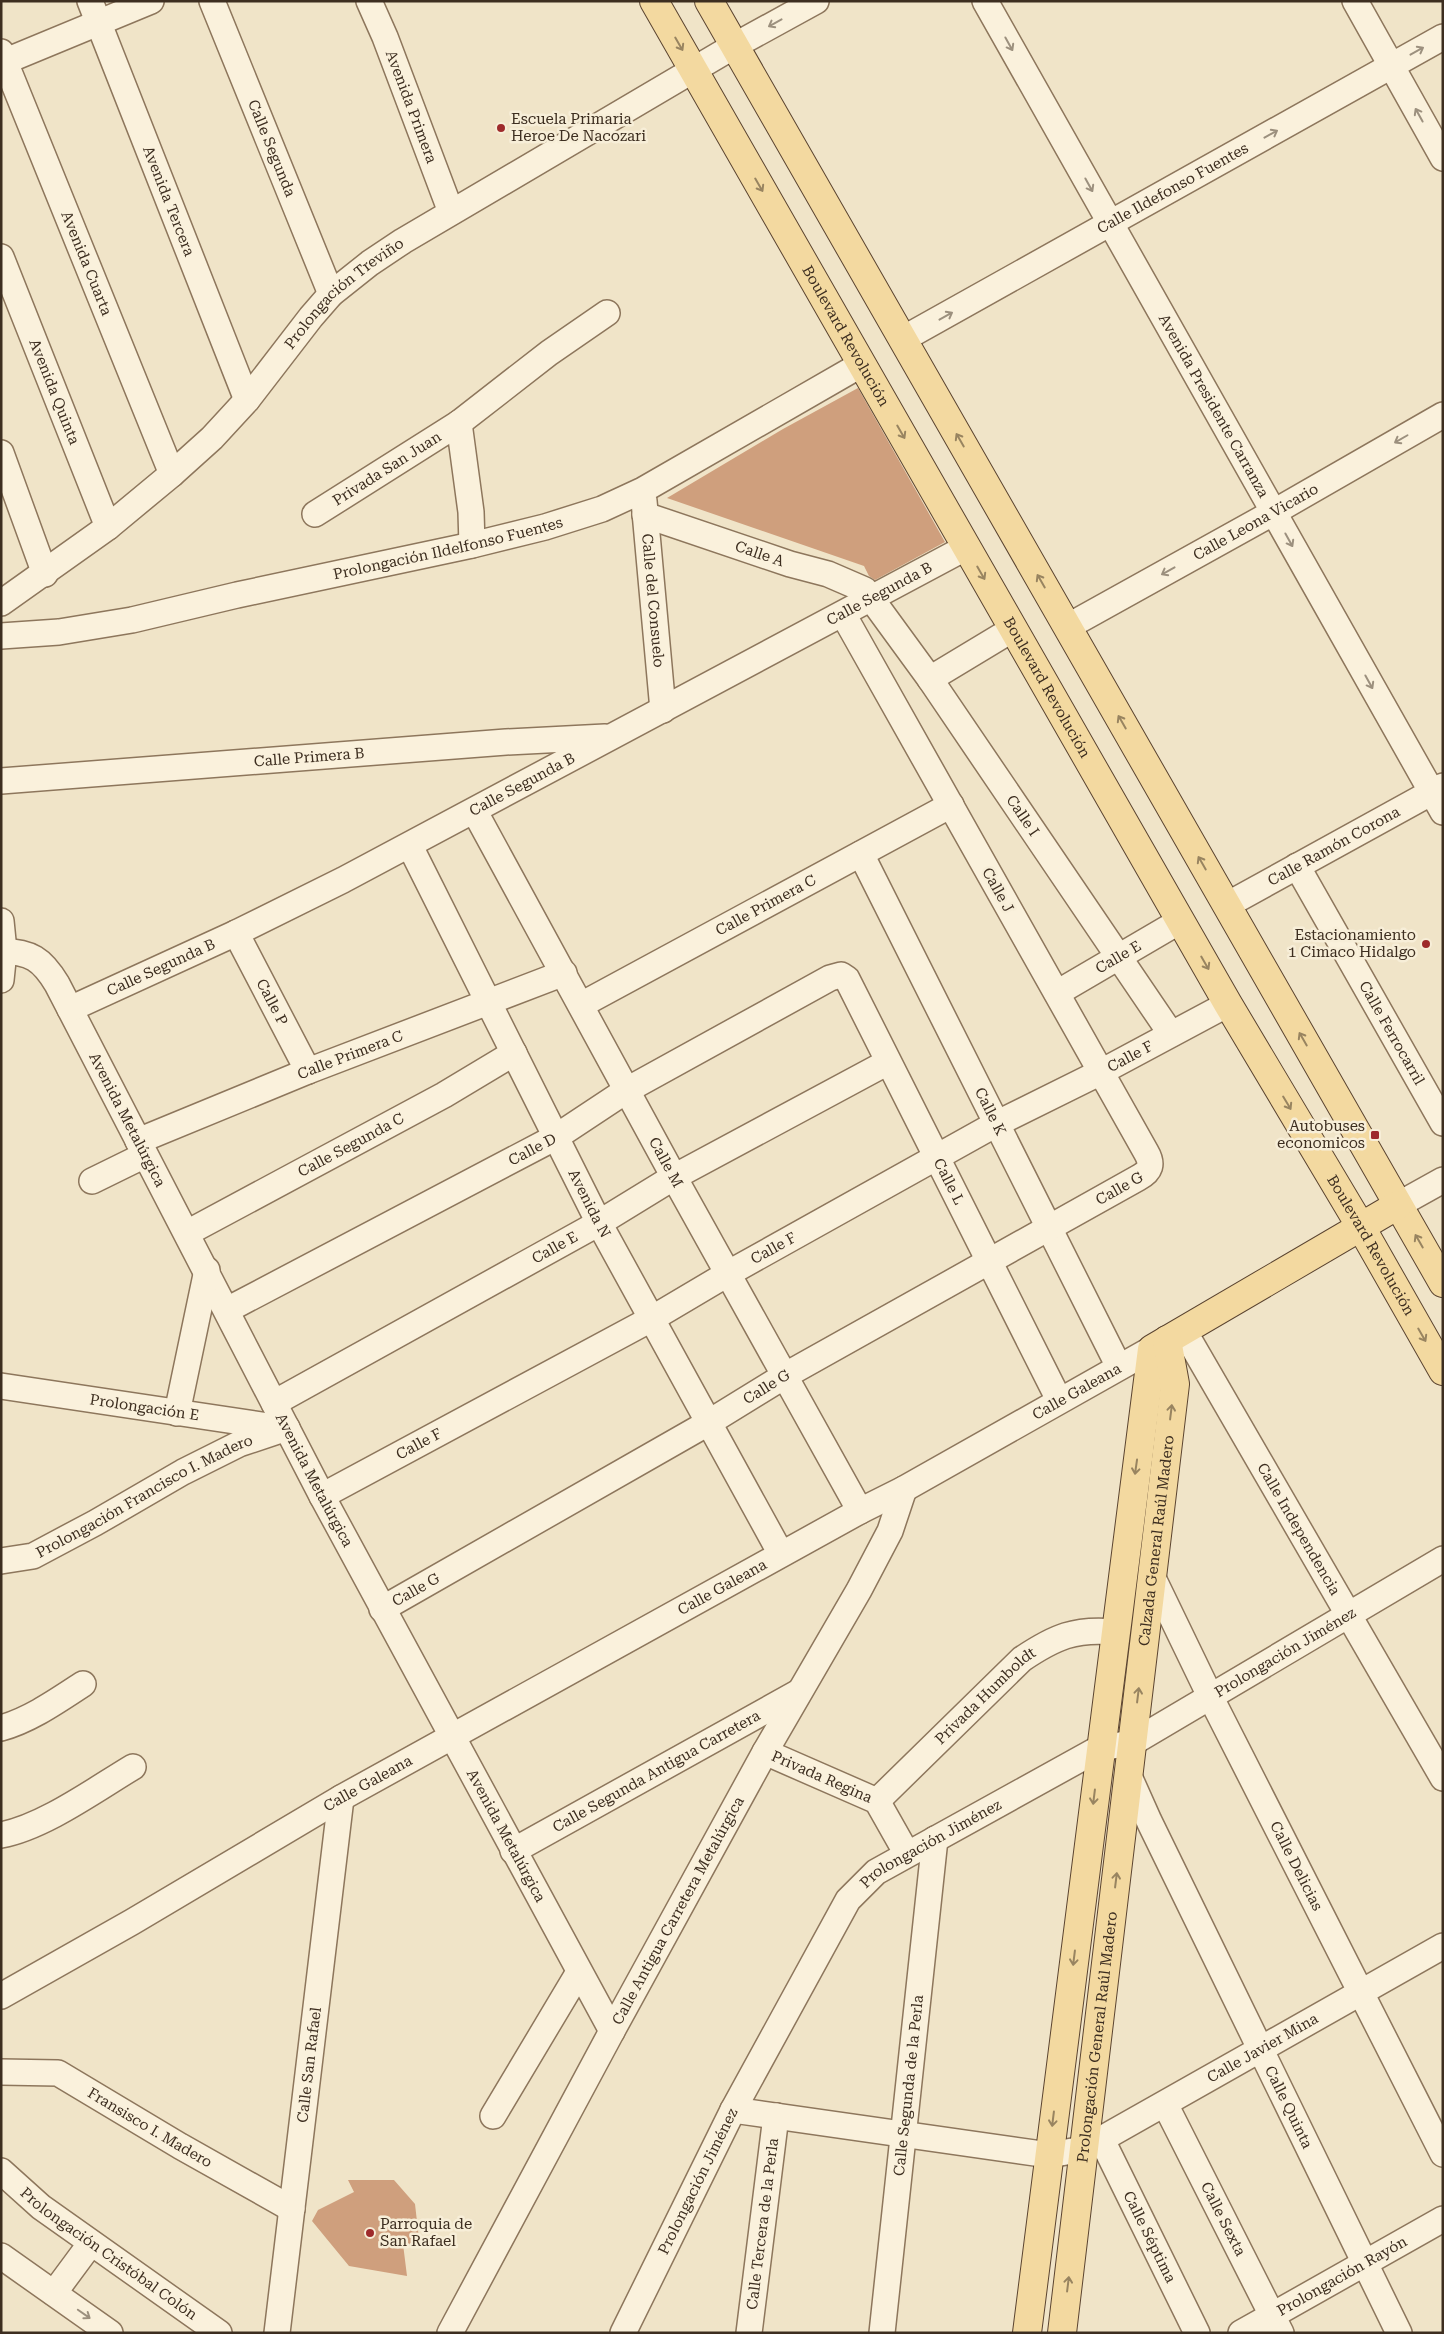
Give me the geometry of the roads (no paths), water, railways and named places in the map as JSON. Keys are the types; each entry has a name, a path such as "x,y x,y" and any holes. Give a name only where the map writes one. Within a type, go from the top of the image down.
{"main road":[{"name":"Boulevard Revolución","path":"654,1 1180,921 1361,1227 1443,1371"},
{"path":"709,1 1443,1283"},
{"name":"Calle Galeana","path":"1167,1340 1398,1205"},
{"name":"Calzada General Raúl Madero","path":"1132,1743 1175,1384 1167,1340"},
{"name":"Calzada General Raúl Madero","path":"1100,1748 1115,1632 1167,1340"},
{"name":"Prolongación General Raúl Madero","path":"1062,2333 1093,2144 1132,1743"},
{"path":"1028,2333 1100,1748"}],"street":[{"path":"3,58 94,12 150,1"},
{"name":"Calle Segunda","path":"212,1 332,294"},
{"name":"Avenida Primera","path":"369,1 386,37 451,212"},
{"name":"Prolongación Treviño","path":"1,604 108,527 212,438 247,400 311,317 332,294 370,263 451,212 734,46 816,1"},
{"name":"Avenida Presidente Carranza","path":"985,1 1274,512 1439,797"},
{"path":"1355,1 1443,158"},
{"name":"Avenida Tercera","path":"94,12 247,400"},
{"name":"Calle Ildefonso Fuentes","path":"903,339 1443,37"},
{"name":"Avenida Cuarta","path":"3,58 172,474"},
{"name":"Avenida Quinta","path":"1,257 108,527"},
{"name":"Privada San Juan","path":"315,514 460,423 549,353 607,313"},
{"name":"Prolongación Ildelfonso Fuentes","path":"1,636 59,632 132,620 237,595 472,545 545,527 602,509 643,490 862,364"},
{"name":"Calle Leona Vicario","path":"1067,627 1443,415"},
{"path":"460,423 472,512 472,545"},
{"path":"1,453 45,574"},
{"name":"Calle del Consuelo","path":"643,490 663,710"},
{"name":"Calle A","path":"645,515 790,564 828,574 865,590 870,599"},
{"name":"Calle Segunda B","path":"70,1009 236,933 410,846 967,548"},
{"name":"Calle I","path":"870,599 930,679 1118,958 1172,1034"},
{"name":"Calle J","path":"843,614 1151,1161 1151,1166"},
{"path":"930,679 1013,629"},
{"name":"Calle Primera B","path":"1,781 616,736"},
{"name":"Calle Ramón Corona","path":"1227,905 1297,866 1439,797"},
{"name":"Calle Primera C","path":"581,1005 951,804"},
{"name":"Calle M","path":"474,812 564,973 674,1177 860,1510"},
{"name":"Avenida N","path":"410,846 600,1222 781,1554"},
{"name":"Calle K","path":"861,854 1119,1367"},
{"name":"Calle Ferrocarril","path":"1297,866 1443,1123"},
{"path":"1,921 1,980"},
{"name":"Calle E","path":"1057,993 1180,921"},
{"name":"Calle P","path":"236,933 308,1071"},
{"name":"Avenida Metalúrgica","path":"2,951 29,954 45,965 70,1009 228,1310 322,1496 612,2031"},
{"name":"Calle Primera C","path":"92,1181 142,1148 308,1071 564,973"},
{"name":"Calle L","path":"830,978 842,975 848,979 1059,1400"},
{"name":"Calle D","path":"228,1310 556,1137 627,1090 830,978"},
{"name":"Calle F","path":"322,1496 653,1318 729,1273 996,1124 1101,1072 1228,1004"},
{"name":"Calle Segunda C","path":"187,1233 444,1095 514,1053"},
{"name":"Calle E","path":"274,1403 600,1222 674,1177 888,1062"},
{"name":"Calle G","path":"382,1609 708,1423 786,1375 1147,1173 1151,1166"},
{"name":"Calle Galeana","path":"1398,1205 1443,1180"},
{"path":"177,1413 207,1270"},
{"name":"Calle Galeana","path":"1,1996 132,1922 341,1798 860,1510 904,1489 1167,1340"},
{"name":"Calle Independencia","path":"1167,1340 1348,1615 1443,1778"},
{"name":"Prolongación E","path":"1,1386 287,1428"},
{"name":"Prolongación Francisco I. Madero","path":"1,1562 33,1556 95,1523 183,1472 239,1444 287,1428"},
{"name":"Calle Antigua Carretera Metalúrgica","path":"450,2333 612,2031 765,1752 859,1590 890,1530 904,1489"},
{"name":"Prolongación Jiménez","path":"623,2333 733,2110 848,1900 876,1872 1100,1748 1132,1743 1443,1559"},
{"name":"Calle Delicias","path":"1152,1576 1210,1696 1443,2154"},
{"name":"Privada Humboldt","path":"878,1801 1022,1659 1047,1643 1069,1633 1092,1630 1115,1632"},
{"path":"1,1728 14,1724 39,1711 82,1684"},
{"name":"Calle Segunda Antigua Carretera","path":"513,1851 799,1692"},
{"name":"Privada Regina","path":"765,1752 878,1801 907,1854"},
{"path":"1,1835 12,1833 37,1822 133,1767"},
{"name":"Calle Quinta","path":"1128,1774 1149,1821 1399,2333"},
{"name":"Calle San Rafael","path":"277,2333 341,1798"},
{"name":"Calle Segunda de la Perla","path":"882,2333 935,1839"},
{"name":"Calle Javier Mina","path":"733,2110 1049,2156 1093,2144 1443,1946"},
{"path":"493,2116 579,1972"},
{"name":"Fransisco I. Madero","path":"1,2072 58,2073 180,2146 292,2209"},
{"name":"Calle Sexta","path":"1165,2104 1276,2324"},
{"name":"Calle Tercera de la Perla","path":"749,2333 776,2116"},
{"name":"Calle Séptima","path":"1093,2144 1197,2333"},
{"name":"Prolongación Cristóbal Colón","path":"1,2171 41,2207 219,2333"},
{"name":"Prolongación Rayón","path":"1241,2333 1276,2324 1365,2263 1443,2219"},
{"path":"54,2293 91,2243"},
{"path":"1,2256 110,2333"}],"place":[{"name":"Escuela Primaria Heroe De Nacozari","path":"501,128"},
{"name":"Estacionamiento 1 Cimaco Hidalgo","path":"1426,944"},
{"name":"Autobuses economicos","path":"1375,1135"},
{"name":"Parroquia de San Rafael","path":"370,2233"}]}
